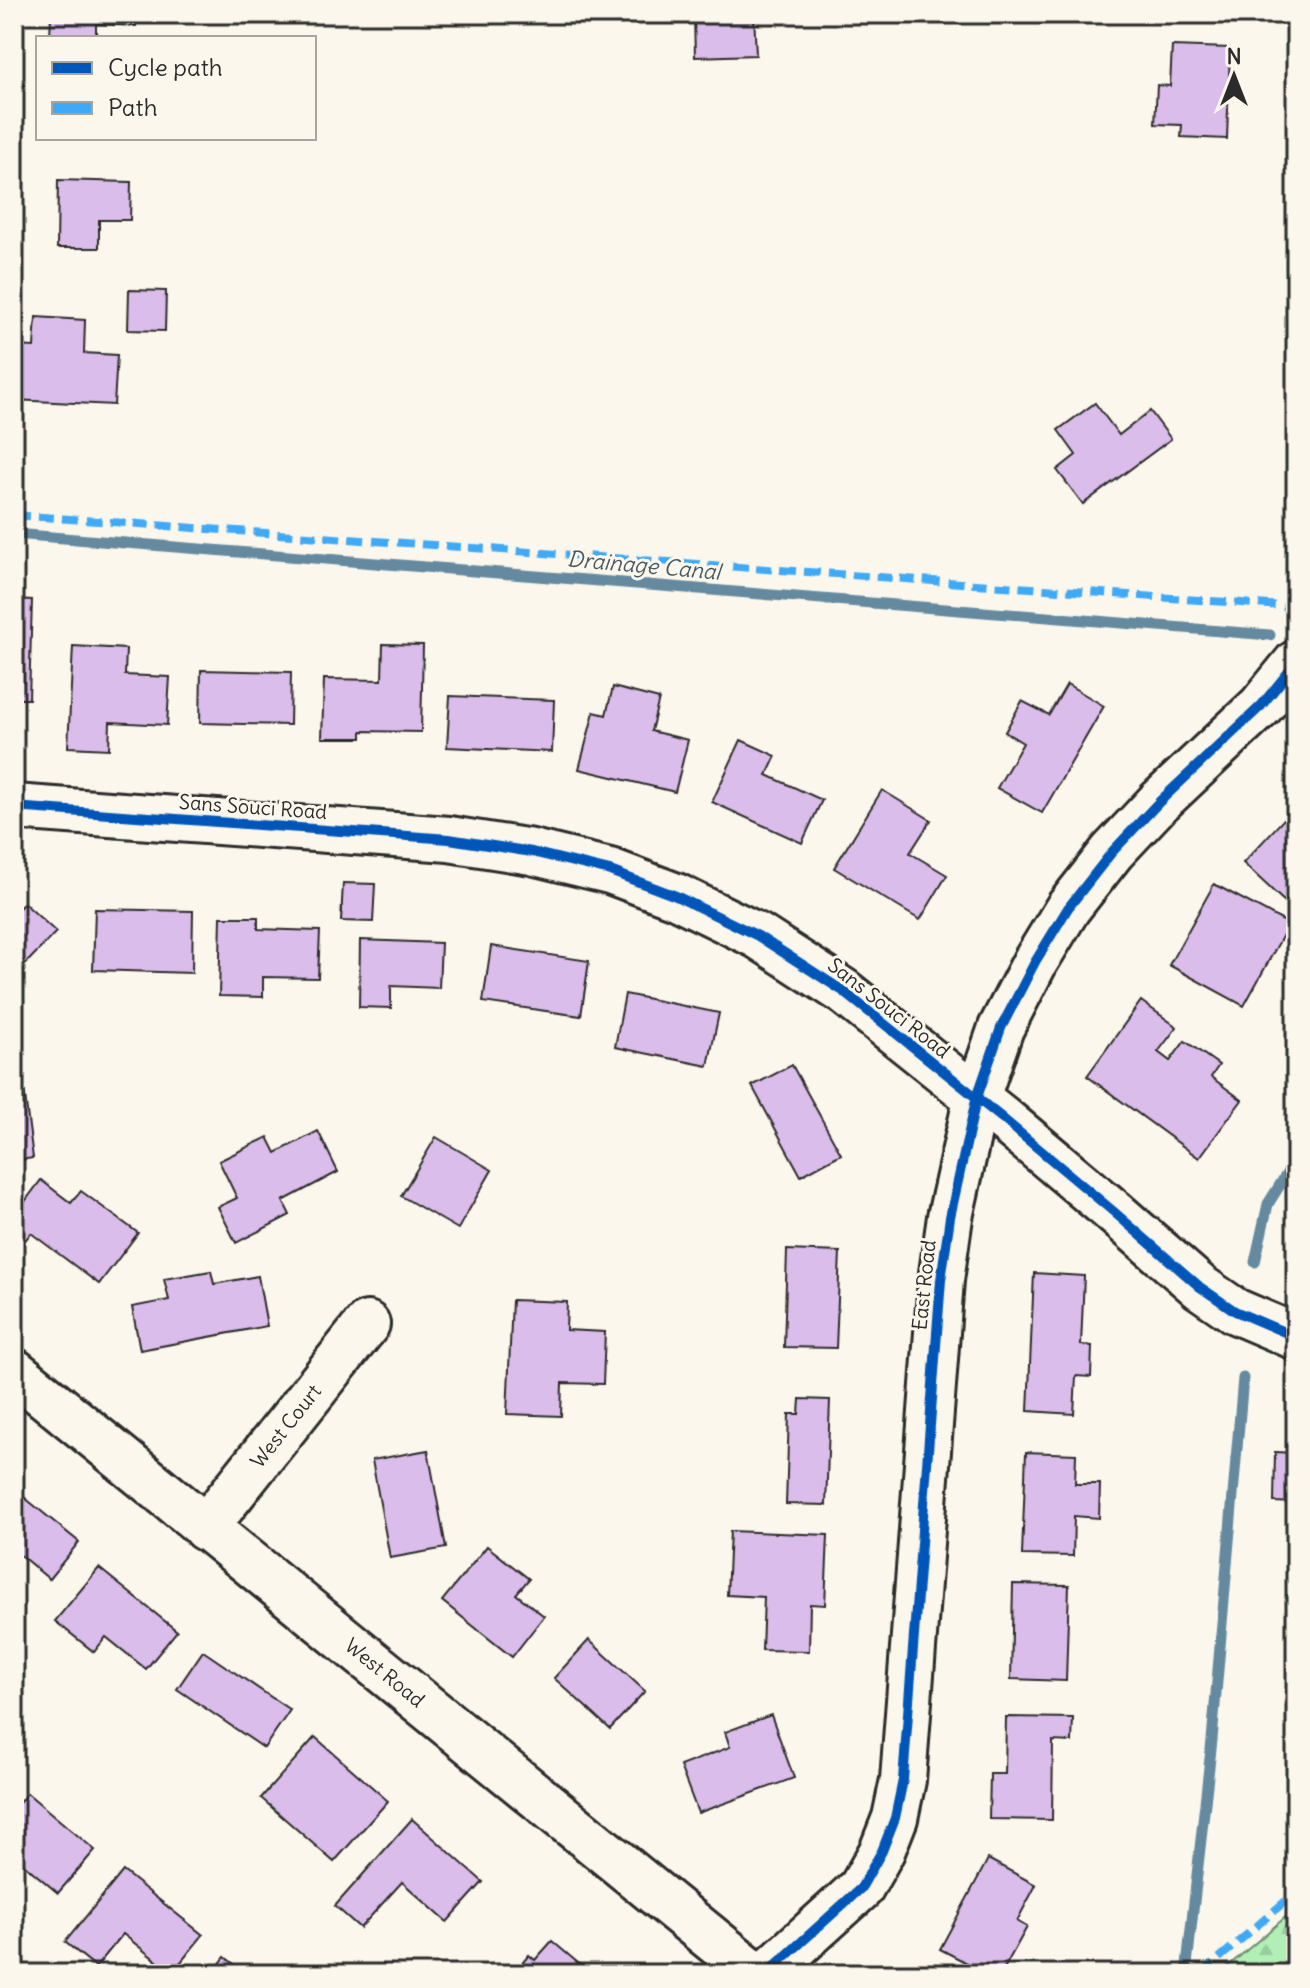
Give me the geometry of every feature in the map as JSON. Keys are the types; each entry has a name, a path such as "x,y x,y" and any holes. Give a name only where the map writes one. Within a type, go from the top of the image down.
{"street":[{"name":"East Road","path":"766,1974 861,1888 882,1851 895,1818 903,1780 941,1280 950,1217 976,1100 1001,1028 1035,962 1068,908 1121,842 1261,706 1296,663"},
{"name":"Sans Souci Road","path":"14,807 449,839 532,852 610,871 676,896 758,936 843,991 1002,1118 1200,1287 1235,1311 1296,1337"},
{"name":"West Court","path":"205,1528 367,1324"},
{"name":"West Road","path":"14,1371 755,1974"}],"green space":[{"path":"1296,1908 1296,1974 1219,1974"}],"building":[{"path":"51,14 136,14 136,26 96,24 96,36 50,36"},
{"path":"694,14 754,14 756,55 695,57"},
{"path":"1172,46 1230,48 1227,139 1181,137 1182,125 1155,124 1157,85 1170,86"},
{"path":"58,180 131,182 130,220 99,220 99,248 57,248"},
{"path":"129,290 166,291 165,331 128,330"},
{"path":"36,317 85,320 84,353 117,355 114,405 14,400 17,346 34,347"},
{"path":"1095,403 1119,435 1150,411 1171,439 1083,504 1057,470 1076,455 1058,430"},
{"path":"14,599 32,600 29,699 14,699"},
{"path":"383,644 423,645 421,732 362,731 362,738 322,738 324,679 382,680"},
{"path":"73,646 126,649 125,675 170,677 167,725 110,722 109,749 68,747"},
{"path":"201,670 291,672 290,725 200,723"},
{"path":"1067,684 1104,706 1042,813 997,788 1023,743 1005,732 1022,701 1049,715"},
{"path":"613,687 659,699 651,731 688,740 675,792 579,769 594,712 606,715"},
{"path":"450,696 554,700 552,752 447,747"},
{"path":"741,740 776,756 767,775 822,800 802,843 712,802"},
{"path":"882,790 931,820 910,853 947,875 920,920 834,868"},
{"path":"1296,806 1296,895 1287,904 1243,863"},
{"path":"343,883 375,884 373,922 341,921"},
{"path":"1214,884 1289,924 1244,1006 1169,965"},
{"path":"24,903 56,932 14,976 14,913"},
{"path":"95,909 193,911 192,973 93,970"},
{"path":"221,917 258,917 258,929 320,931 318,978 263,977 263,997 219,996"},
{"path":"360,940 441,943 439,988 391,986 391,1008 359,1007"},
{"path":"491,946 589,961 581,1016 483,1002"},
{"path":"625,994 719,1013 708,1066 615,1047"},
{"path":"1141,1001 1177,1027 1158,1052 1170,1061 1185,1041 1219,1065 1211,1077 1242,1100 1199,1158 1087,1076"},
{"path":"20,1058 33,1158 14,1161 14,1059"},
{"path":"792,1065 841,1154 801,1176 752,1086"},
{"path":"318,1131 338,1172 283,1201 290,1215 236,1243 218,1207 237,1198 219,1161 268,1137 276,1153"},
{"path":"436,1137 492,1170 458,1229 401,1196"},
{"path":"41,1180 71,1203 81,1191 138,1233 99,1284 31,1233 17,1250 14,1248 14,1216"},
{"path":"787,1250 840,1252 836,1348 784,1347"},
{"path":"211,1271 214,1284 258,1276 267,1326 140,1350 132,1307 169,1300 164,1279"},
{"path":"1034,1273 1084,1276 1081,1345 1092,1346 1091,1377 1076,1376 1074,1414 1028,1411"},
{"path":"512,1300 567,1302 566,1330 605,1332 603,1384 562,1383 561,1416 507,1414"},
{"path":"800,1399 830,1400 826,1505 786,1504 789,1414 799,1414"},
{"path":"428,1450 446,1548 390,1558 372,1460"},
{"path":"1026,1452 1076,1454 1075,1484 1100,1484 1099,1518 1074,1516 1073,1556 1022,1555"},
{"path":"1275,1452 1296,1453 1296,1503 1274,1502"},
{"path":"14,1489 79,1542 49,1579 14,1550"},
{"path":"730,1531 828,1535 825,1605 810,1604 809,1651 762,1650 764,1597 727,1595"},
{"path":"487,1546 529,1579 516,1594 544,1616 512,1657 442,1601"},
{"path":"99,1568 177,1631 146,1669 106,1637 94,1652 55,1621"},
{"path":"1013,1584 1069,1585 1066,1681 1011,1679"},
{"path":"589,1640 645,1691 610,1729 554,1678"},
{"path":"203,1651 290,1710 264,1748 177,1689"},
{"path":"771,1715 794,1778 698,1813 680,1766 730,1747 725,1732"},
{"path":"1006,1717 1073,1718 1072,1742 1053,1741 1052,1820 989,1819 990,1774 1005,1774"},
{"path":"315,1737 388,1801 334,1862 261,1798"},
{"path":"27,1793 95,1850 58,1893 14,1856 14,1809"},
{"path":"412,1819 483,1882 447,1922 402,1882 360,1928 335,1906"},
{"path":"988,1859 1036,1885 1017,1921 1027,1927 1001,1974 988,1974 940,1949"},
{"path":"123,1871 203,1935 172,1973 123,1934 96,1967 65,1942"},
{"path":"552,1941 584,1968 578,1974 513,1974 529,1955 535,1960"},
{"path":"225,1957 247,1974 212,1974"}],"waterway":[{"name":"Drainage Canal","path":"14,534 1270,635"},
{"path":"1255,1262 1268,1204 1296,1159"},
{"path":"1186,1974 1212,1740 1243,1378"}],"marked path":[{"path":"14,515 1296,607"},
{"path":"1201,1974 1296,1892"}],"cycle path":[{"path":"766,1974 861,1888 882,1851 895,1818 903,1780 941,1280 950,1217 976,1100 1001,1028 1035,962 1068,908 1112,852 1159,802 1261,706 1296,663"},
{"path":"14,807 449,839 532,852 610,871 676,896 758,936 843,991 1002,1118 1200,1287 1235,1311 1296,1337"}]}
